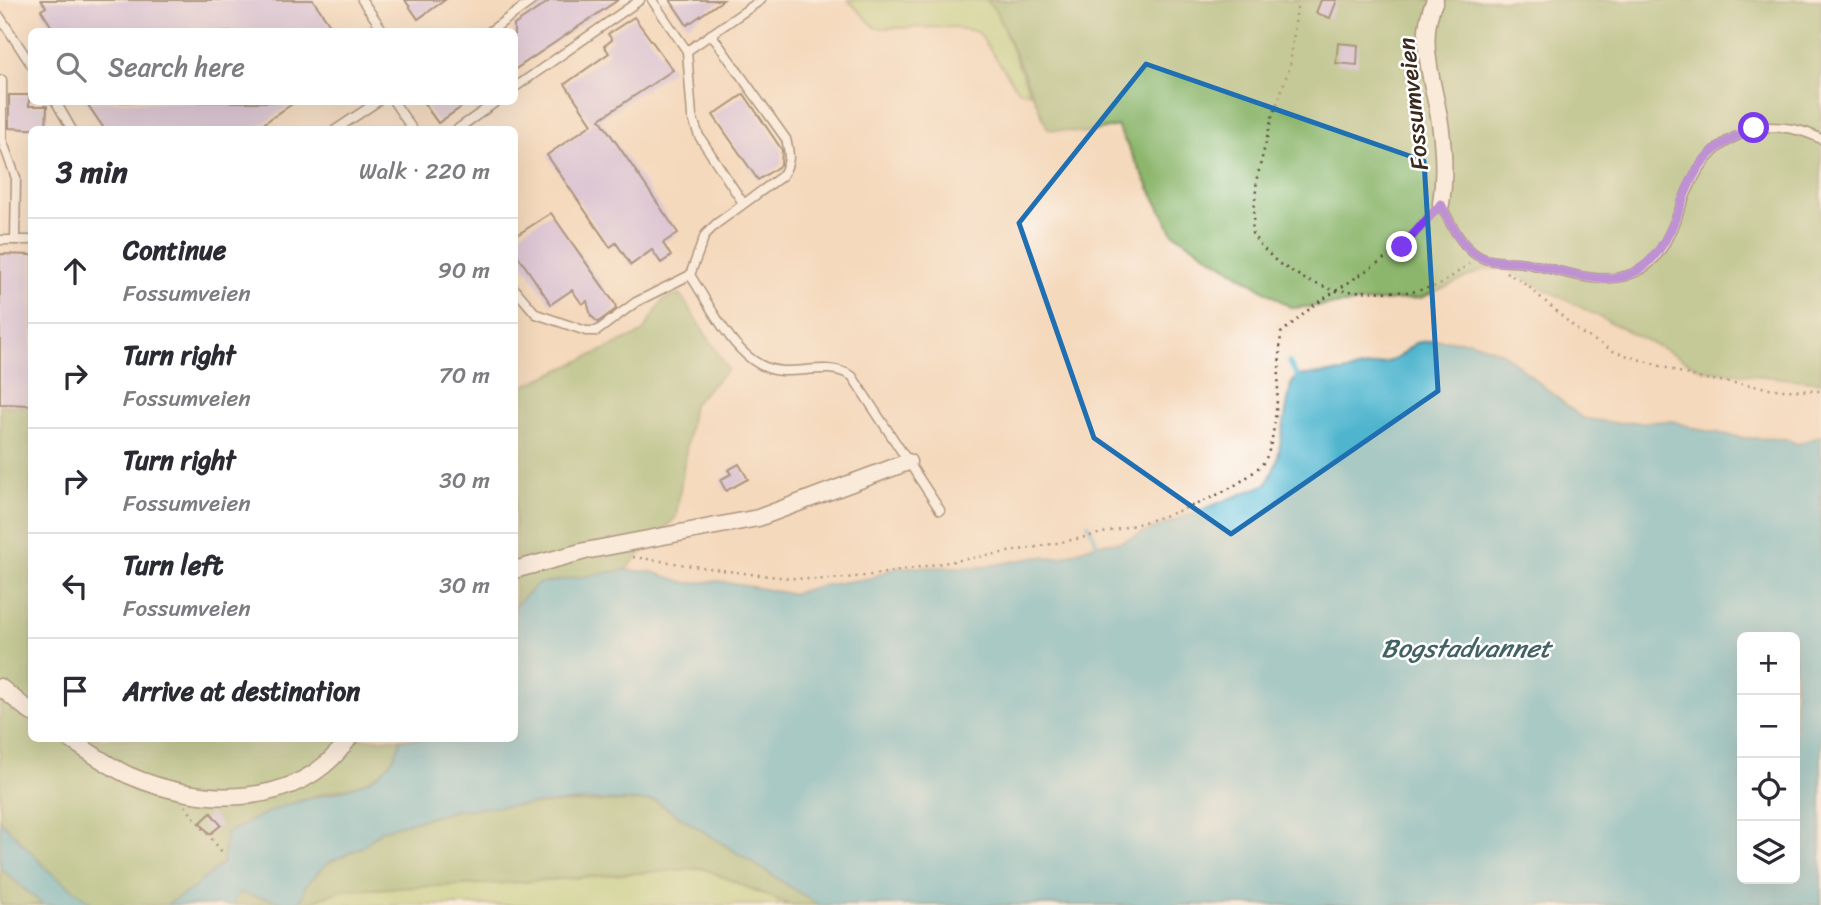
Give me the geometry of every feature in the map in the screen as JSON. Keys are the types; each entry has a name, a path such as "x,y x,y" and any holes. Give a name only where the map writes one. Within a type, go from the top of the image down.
{"street":[{"name":"Fossumveien","path":"1435,0 1428,14 1427,58 1445,163 1441,204"},
{"path":"518,569 585,551 758,518 908,462"},
{"path":"0,687 28,710"},
{"path":"74,742 128,775 172,790 226,797 256,795 310,779 337,756 346,742"}],"lane":[{"path":"362,0 381,28"},
{"path":"494,28 533,0"},
{"path":"518,86 640,0"},
{"path":"652,0 687,51 692,116 699,136 743,203"},
{"path":"687,51 761,0"},
{"path":"0,17 28,60"},
{"path":"518,293 536,314 567,326 597,331 636,302 690,275 705,235 743,203 782,177 789,166 790,154 786,139 711,34"},
{"path":"2,80 2,140 16,178 15,240"},
{"path":"58,105 70,126"},
{"path":"341,126 372,105"},
{"path":"396,105 410,126"},
{"path":"462,126 492,105"},
{"path":"1483,258 1528,263 1587,278 1634,273 1653,261 1666,241 1690,181 1705,159 1726,141 1754,128 1790,127 1821,139"},
{"name":"Fossumveien","path":"1441,204 1465,244 1483,258"},
{"path":"0,240 28,240"},
{"path":"690,275 734,340 760,365 780,371 838,368 852,376 940,510"}],"path":[{"path":"1297,7 1290,66 1272,118 1256,178 1252,233 1278,263 1308,281 1336,290 1412,292 1440,285 1483,258"},
{"name":"Fossumveien","path":"626,556 808,579 862,577 1082,540 1174,511 1234,486 1264,461 1273,433 1281,333 1336,290 1402,247 1441,204"},
{"path":"1506,272 1529,286 1581,333 1615,352 1699,378 1782,390 1821,391"},
{"path":"172,790 223,853"}],"highlighted area":[{"path":"1146,64 1424,161 1438,391 1231,534 1094,438 1019,223"}],"green space":[{"path":"848,0 986,0 996,11 1030,93 1018,90 978,32 953,27 876,28"},
{"path":"987,0 1821,0 1821,382 1704,370 1505,269 1485,269 1421,298 1292,308 1173,233 1117,126 1086,133 1048,129 996,11"},
{"path":"680,294 728,369 693,404 676,517 625,570 518,605 518,389 642,333 663,300"},
{"path":"0,405 28,407 28,742 400,742 387,769 376,777 364,783 307,798 226,833 305,886 327,863 362,847 382,830 456,810 516,804 655,801 819,905 790,905 702,868 507,883 342,890 301,905 0,905"},
{"path":"702,868 790,905 301,905 342,890 507,883"}],"water":[{"name":"Bogstadvannet","path":"1436,340 1470,341 1503,353 1582,418 1616,423 1673,421 1696,429 1745,438 1786,439 1797,444 1821,436 1821,905 819,905 656,801 591,800 456,810 382,830 362,847 327,863 305,886 302,899 292,904 239,893 235,898 235,905 166,905 192,889 223,863 226,833 278,808 355,787 384,770 400,742 518,742 518,603 537,584 625,570 653,572 687,583 719,581 792,594 819,586 871,578 896,567 982,567 1037,557 1060,557 1097,544 1120,542 1267,484 1277,462 1291,385 1297,376 1344,372 1398,358 1415,343"},
{"path":"0,820 49,871 94,905 43,905 0,868"}],"building":[{"path":"41,0 313,0 332,28 52,28 41,10 46,7"},
{"path":"405,0 445,0 418,19"},
{"path":"551,0 618,0 518,67 518,28 514,28 514,25"},
{"path":"670,0 723,0 687,25"},
{"path":"1321,0 1337,0 1330,18 1316,13"},
{"path":"634,17 673,70 600,119 678,233 663,243 671,256 661,263 652,250 631,265 616,243 610,247 547,155 592,124 565,84 609,53 604,46 612,40 608,34"},
{"path":"1338,43 1358,45 1357,65 1336,63"},
{"path":"744,94 782,150 781,165 758,180 713,115"},
{"path":"9,95 28,95 29,106 47,106 46,126 9,128"},
{"path":"88,105 291,105 260,126 102,126"},
{"path":"425,105 465,105 438,123"},
{"path":"551,213 616,309 598,322 591,316 587,301 582,304 572,290 551,304 518,256 518,234"},
{"path":"0,254 28,255 28,405 0,404"},
{"path":"739,464 748,479 726,491 720,480 731,474 728,470"},
{"path":"211,813 221,825 210,834 200,823"}],"waterway":[{"path":"1289,362 1297,376"},
{"path":"1088,524 1097,544"}],"route":[{"path":"1402,247 1441,204 1465,244 1483,258 1528,263 1587,278 1634,273 1653,261 1666,241 1690,181 1705,159 1726,141 1754,128"}]}
